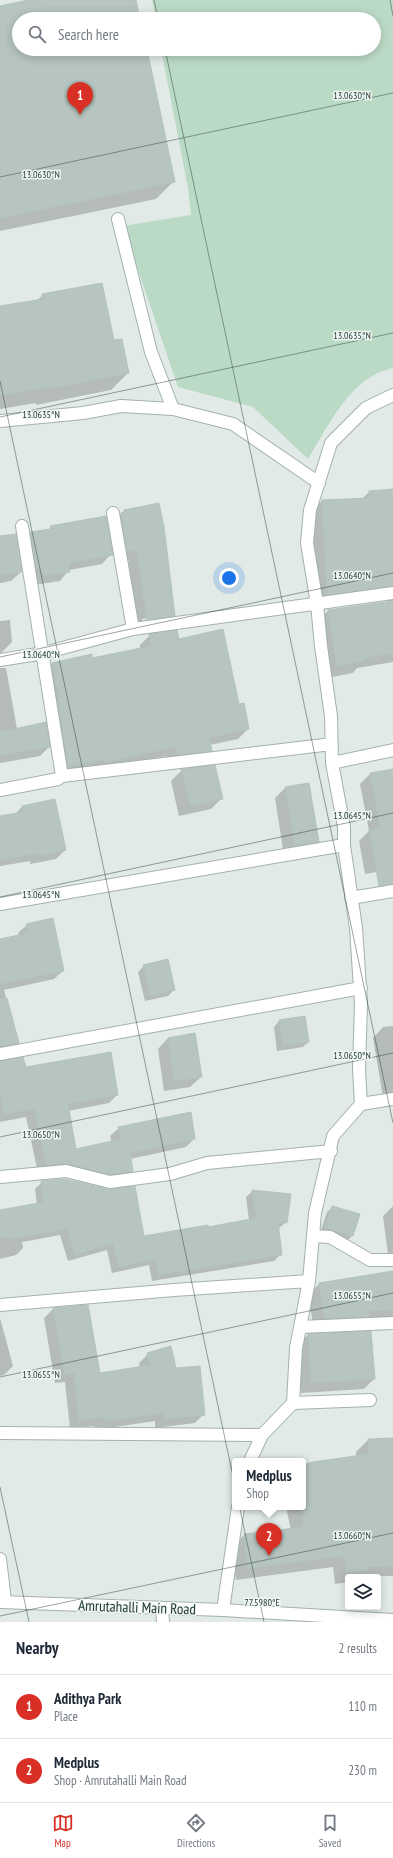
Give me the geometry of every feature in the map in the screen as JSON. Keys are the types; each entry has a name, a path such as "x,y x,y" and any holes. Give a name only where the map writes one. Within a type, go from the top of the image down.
{"street":[{"path":"118,219 151,352 173,409"},
{"path":"361,1104 359,1070 361,988 356,928 344,844 344,827 332,763 331,716 321,646 317,604 306,544 310,510 331,443 366,408 393,395"},
{"path":"0,421 83,413 121,406 173,409 233,424 319,483"},
{"path":"113,513 133,629"},
{"path":"22,526 44,653 62,776"},
{"path":"0,660 44,653 133,629 393,593"},
{"path":"0,790 58,779 62,776 332,744"},
{"path":"332,763 393,750"},
{"path":"0,904 344,844"},
{"path":"351,898 393,891"},
{"path":"0,1054 361,988"},
{"path":"251,1458 262,1435 293,1402 296,1348 309,1281 315,1213 331,1151 333,1136 361,1104 393,1099"},
{"path":"0,1177 66,1171 110,1182 170,1174 207,1163 331,1151"},
{"path":"313,1236 330,1237 370,1260 393,1260"},
{"path":"0,1305 174,1290 309,1281"},
{"path":"300,1327 393,1323"},
{"path":"293,1402 370,1400"},
{"path":"0,1432 262,1435"},
{"path":"223,1610 238,1510"},
{"path":"0,1559 3,1602"},
{"name":"Amrutahalli Main Road","path":"3,1602 223,1610 393,1620"},
{"path":"162,1608 163,1622"}],"green space":[{"path":"152,0 393,0 393,368 378,373 365,381 353,392 342,404 308,459 253,407 178,387 123,226 191,215 188,188 162,56 381,56 381,12 155,12"}],"building":[{"path":"28,0 136,0 139,12 12,12 12,56 148,56 175,182 0,218 0,6"},
{"path":"102,283 114,340 122,339 129,373 53,388 0,395 0,306 43,299 42,294"},
{"path":"393,489 393,586 327,595 322,500 369,498 369,491"},
{"path":"159,503 164,527 175,616 147,620 137,550 127,552 121,513 124,512 124,510"},
{"path":"106,516 113,555 69,563 70,572 43,576 42,569 37,570 30,532 51,529 50,526"},
{"path":"16,534 22,572 0,575 0,536"},
{"path":"393,601 393,653 365,658 365,661 337,666 328,610"},
{"path":"223,629 239,704 244,703 249,729 209,738 212,751 178,755 176,747 106,762 105,759 68,767 57,697 59,697 52,663 92,654 92,658 151,646 149,634 177,630 179,639"},
{"path":"46,722 50,747 0,755 0,732"},
{"path":"215,765 223,799 190,806 181,769"},
{"path":"393,769 393,884 379,886 369,830 380,828 370,773"},
{"path":"309,783 319,842 295,846 285,787"},
{"path":"55,799 66,850 39,856 38,853 0,860 0,816 23,812 22,806"},
{"path":"53,918 64,971 0,984 0,939 28,933 26,924"},
{"path":"168,959 175,990 150,996 143,965"},
{"path":"7,998 19,1043 0,1046 0,999"},
{"path":"305,1016 309,1042 283,1046 279,1020"},
{"path":"195,1033 202,1077 174,1081 168,1038"},
{"path":"111,1052 118,1095 68,1104 76,1149 121,1139 118,1127 191,1112 195,1139 130,1153 133,1171 110,1174 68,1164 46,1165 34,1109 4,1114 0,1092 0,1061 23,1057 26,1067"},
{"path":"65,1179 108,1189 135,1186 144,1236 208,1225 208,1227 256,1218 252,1190 291,1194 287,1223 278,1222 282,1255 158,1275 156,1259 119,1267 113,1243 75,1255 67,1229 10,1239 9,1236 0,1238 0,1210 44,1202 41,1181"},
{"path":"332,1206 360,1214 353,1236 325,1227"},
{"path":"393,1271 393,1310 369,1311 369,1317 325,1318 319,1283"},
{"path":"88,1305 100,1373 150,1365 147,1353 171,1346 176,1368 200,1366 205,1415 164,1419 164,1413 104,1421 103,1417 79,1420 74,1373 64,1375 53,1308"},
{"path":"371,1331 375,1379 311,1383 308,1334"},
{"path":"393,1438 393,1566 368,1567 368,1570 346,1572 345,1556 248,1568 244,1534 303,1527 303,1510 306,1510 306,1464 369,1454 368,1439"}],"place":[{"name":"Adithya Park","path":"80,115"},
{"name":"Medplus","path":"269,1556"}]}
